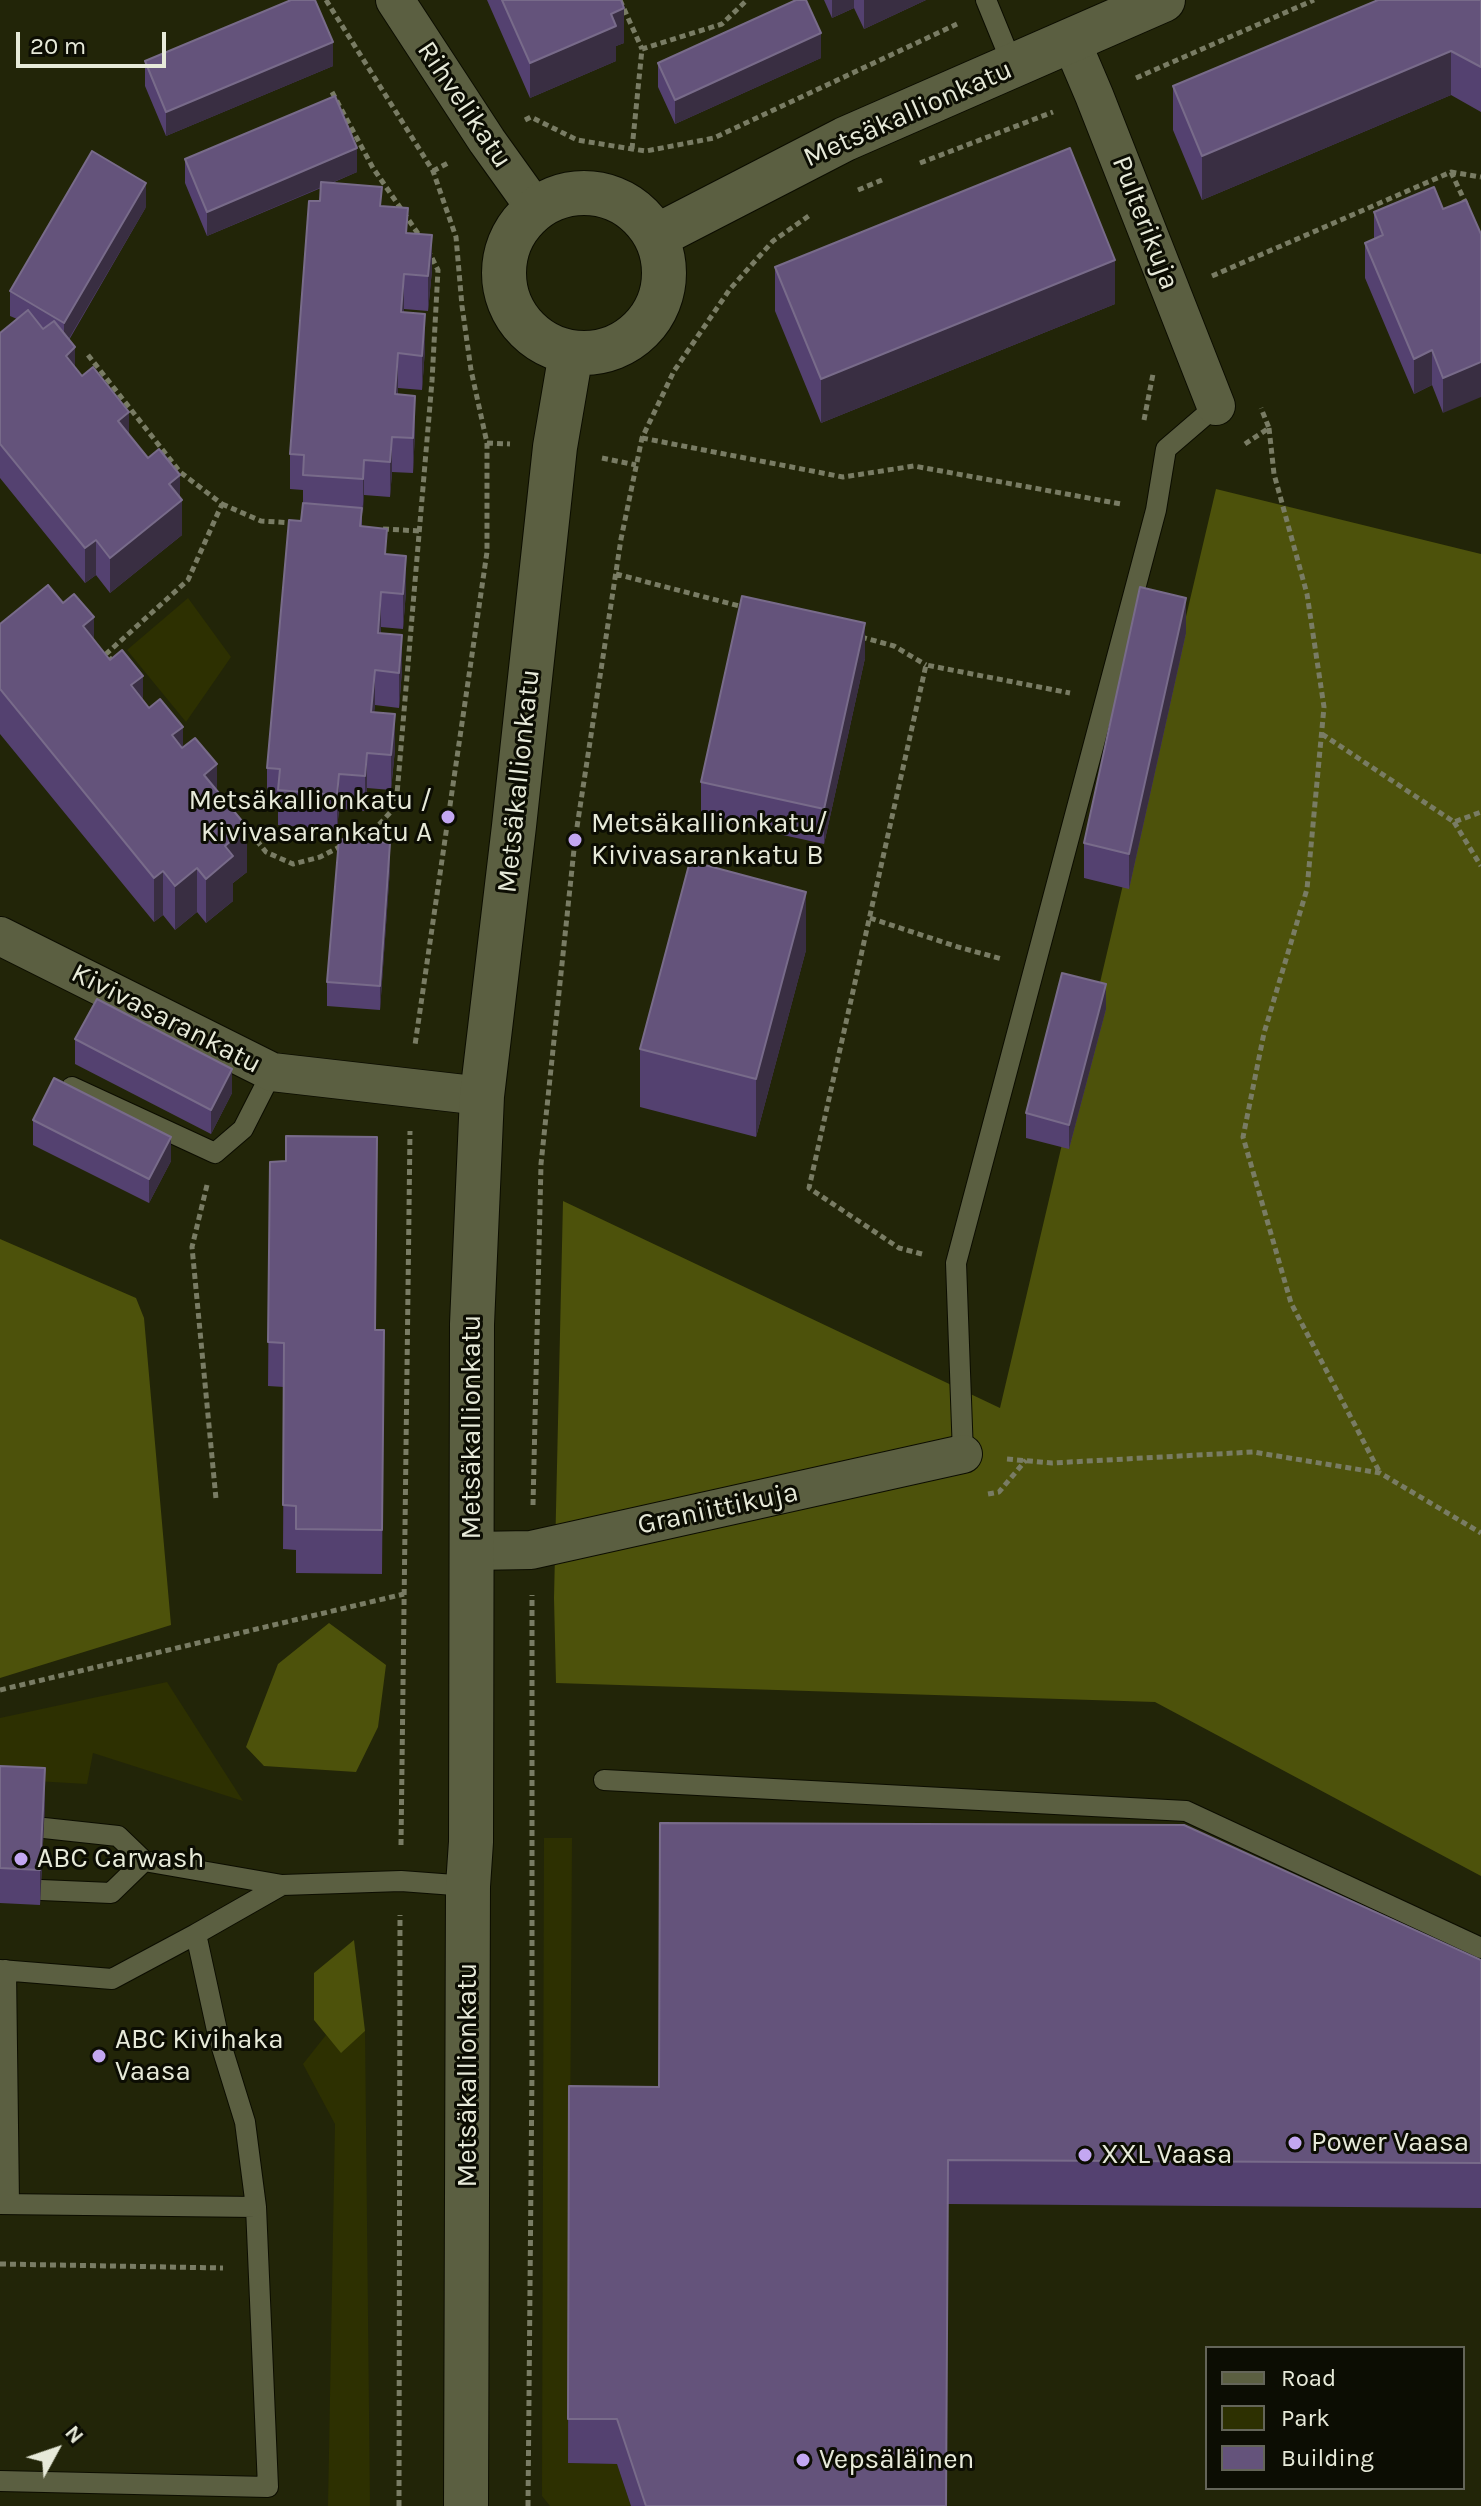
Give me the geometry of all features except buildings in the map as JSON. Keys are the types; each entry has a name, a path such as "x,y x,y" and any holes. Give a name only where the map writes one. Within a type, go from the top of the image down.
{"street":[{"name":"Rihvelikatu","path":"395,0 487,141 535,208"},
{"name":"Metsäkallionkatu","path":"657,236 845,139 1163,0"},
{"name":"Pulterikuja","path":"1071,41 1216,406"},
{"path":"580,192 603,194 625,203 643,217 657,236 664,261 664,286 656,310 641,331 620,345 596,353 571,353 545,344 525,327 510,304 504,278 506,252 518,227 535,208 557,197 580,192"},
{"name":"Metsäkallionkatu","path":"466,2506 472,1324 482,1096 555,447 571,353"},
{"name":"Kivivasarankatu","path":"0,936 272,1072 482,1096"},
{"name":"Graniittikuja","path":"472,1551 531,1550 963,1454"}],"lane":[{"path":"988,4 1013,66"},
{"path":"963,1454 956,1263 1156,510 1166,449 1216,406"},
{"path":"72,1087 215,1153 243,1129 272,1072"},
{"path":"604,1780 1186,1811 1481,1948"},
{"path":"44,1828 118,1836 144,1861 282,1885 401,1881 468,1886"},
{"path":"41,1890 111,1893 144,1861"},
{"path":"256,2207 5,2204 3,1970 112,1979 282,1885"},
{"path":"0,2481 268,2487 256,2207 245,2122 218,2035 196,1934"}],"path":[{"path":"326,0 433,171 456,237 463,319 487,443 487,552 411,1088 401,1881 399,2506"},
{"path":"620,0 642,49 632,149"},
{"path":"642,49 722,24 747,0"},
{"path":"911,167 1094,95 1314,0"},
{"path":"433,171 531,117 577,140 646,151 714,138 988,4"},
{"path":"236,815 266,852 293,864 320,857 376,828 396,806 420,531 438,270 414,225 373,168 332,92"},
{"path":"1451,172 1469,211"},
{"path":"1208,278 1451,172 1481,177"},
{"path":"847,196 885,178"},
{"path":"528,2506 532,2071 531,1550 541,1164 575,840 616,574 642,438 674,371 730,289 773,241 821,207"},
{"path":"88,355 180,472 222,504 261,521 309,524"},
{"path":"1142,428 1155,367"},
{"path":"1269,428 1274,474 1307,594 1324,707 1307,889 1264,1033 1243,1137 1291,1303 1380,1473"},
{"path":"642,438 843,477 914,466 1156,510"},
{"path":"116,666 106,654 188,580 222,504"},
{"path":"372,528 420,531"},
{"path":"616,574 755,610"},
{"path":"848,634 894,646 926,665 1106,700"},
{"path":"926,665 809,1188 899,1248 956,1263"},
{"path":"1322,733 1454,822 1481,866"},
{"path":"1454,822 1481,812"},
{"path":"870,918 1035,968"},
{"path":"215,1153 192,1247 216,1499"},
{"path":"963,1454 1052,1463 1253,1452 1380,1473 1481,1533"},
{"path":"0,1690 404,1594"},
{"path":"0,2264 259,2268"}],"green space":[{"path":"1216,489 1481,554 1481,1876 1155,1702 556,1683 554,1598 563,1201 1000,1408"},
{"path":"188,598 231,657 186,722 127,650"},
{"path":"0,1239 136,1298 144,1318 171,1625 0,1678"},
{"path":"329,1623 386,1665 378,1727 356,1772 264,1766 246,1747 278,1664"},
{"path":"167,1682 243,1801 93,1753 87,1784 0,1779 0,1718"},
{"path":"544,1838 572,1838 568,2463 617,2464 631,2506 550,2506 542,2496"},
{"path":"354,1940 365,2031 341,2053 314,2020 314,1973"},
{"path":"365,2031 370,2506 328,2506 335,2124 303,2064 326,2035 341,2052"}],"place":[{"name":"Metsäkallionkatu / Kivivasarankatu A","path":"448,817"},
{"name":"Metsäkallionkatu/ Kivivasarankatu B","path":"575,840"},
{"name":"ABC Carwash","path":"21,1859"},
{"name":"ABC Kivihaka Vaasa","path":"99,2056"},
{"name":"Power Vaasa","path":"1295,2143"},
{"name":"XXL Vaasa","path":"1085,2155"},
{"name":"Vepsäläinen","path":"803,2460"}]}
